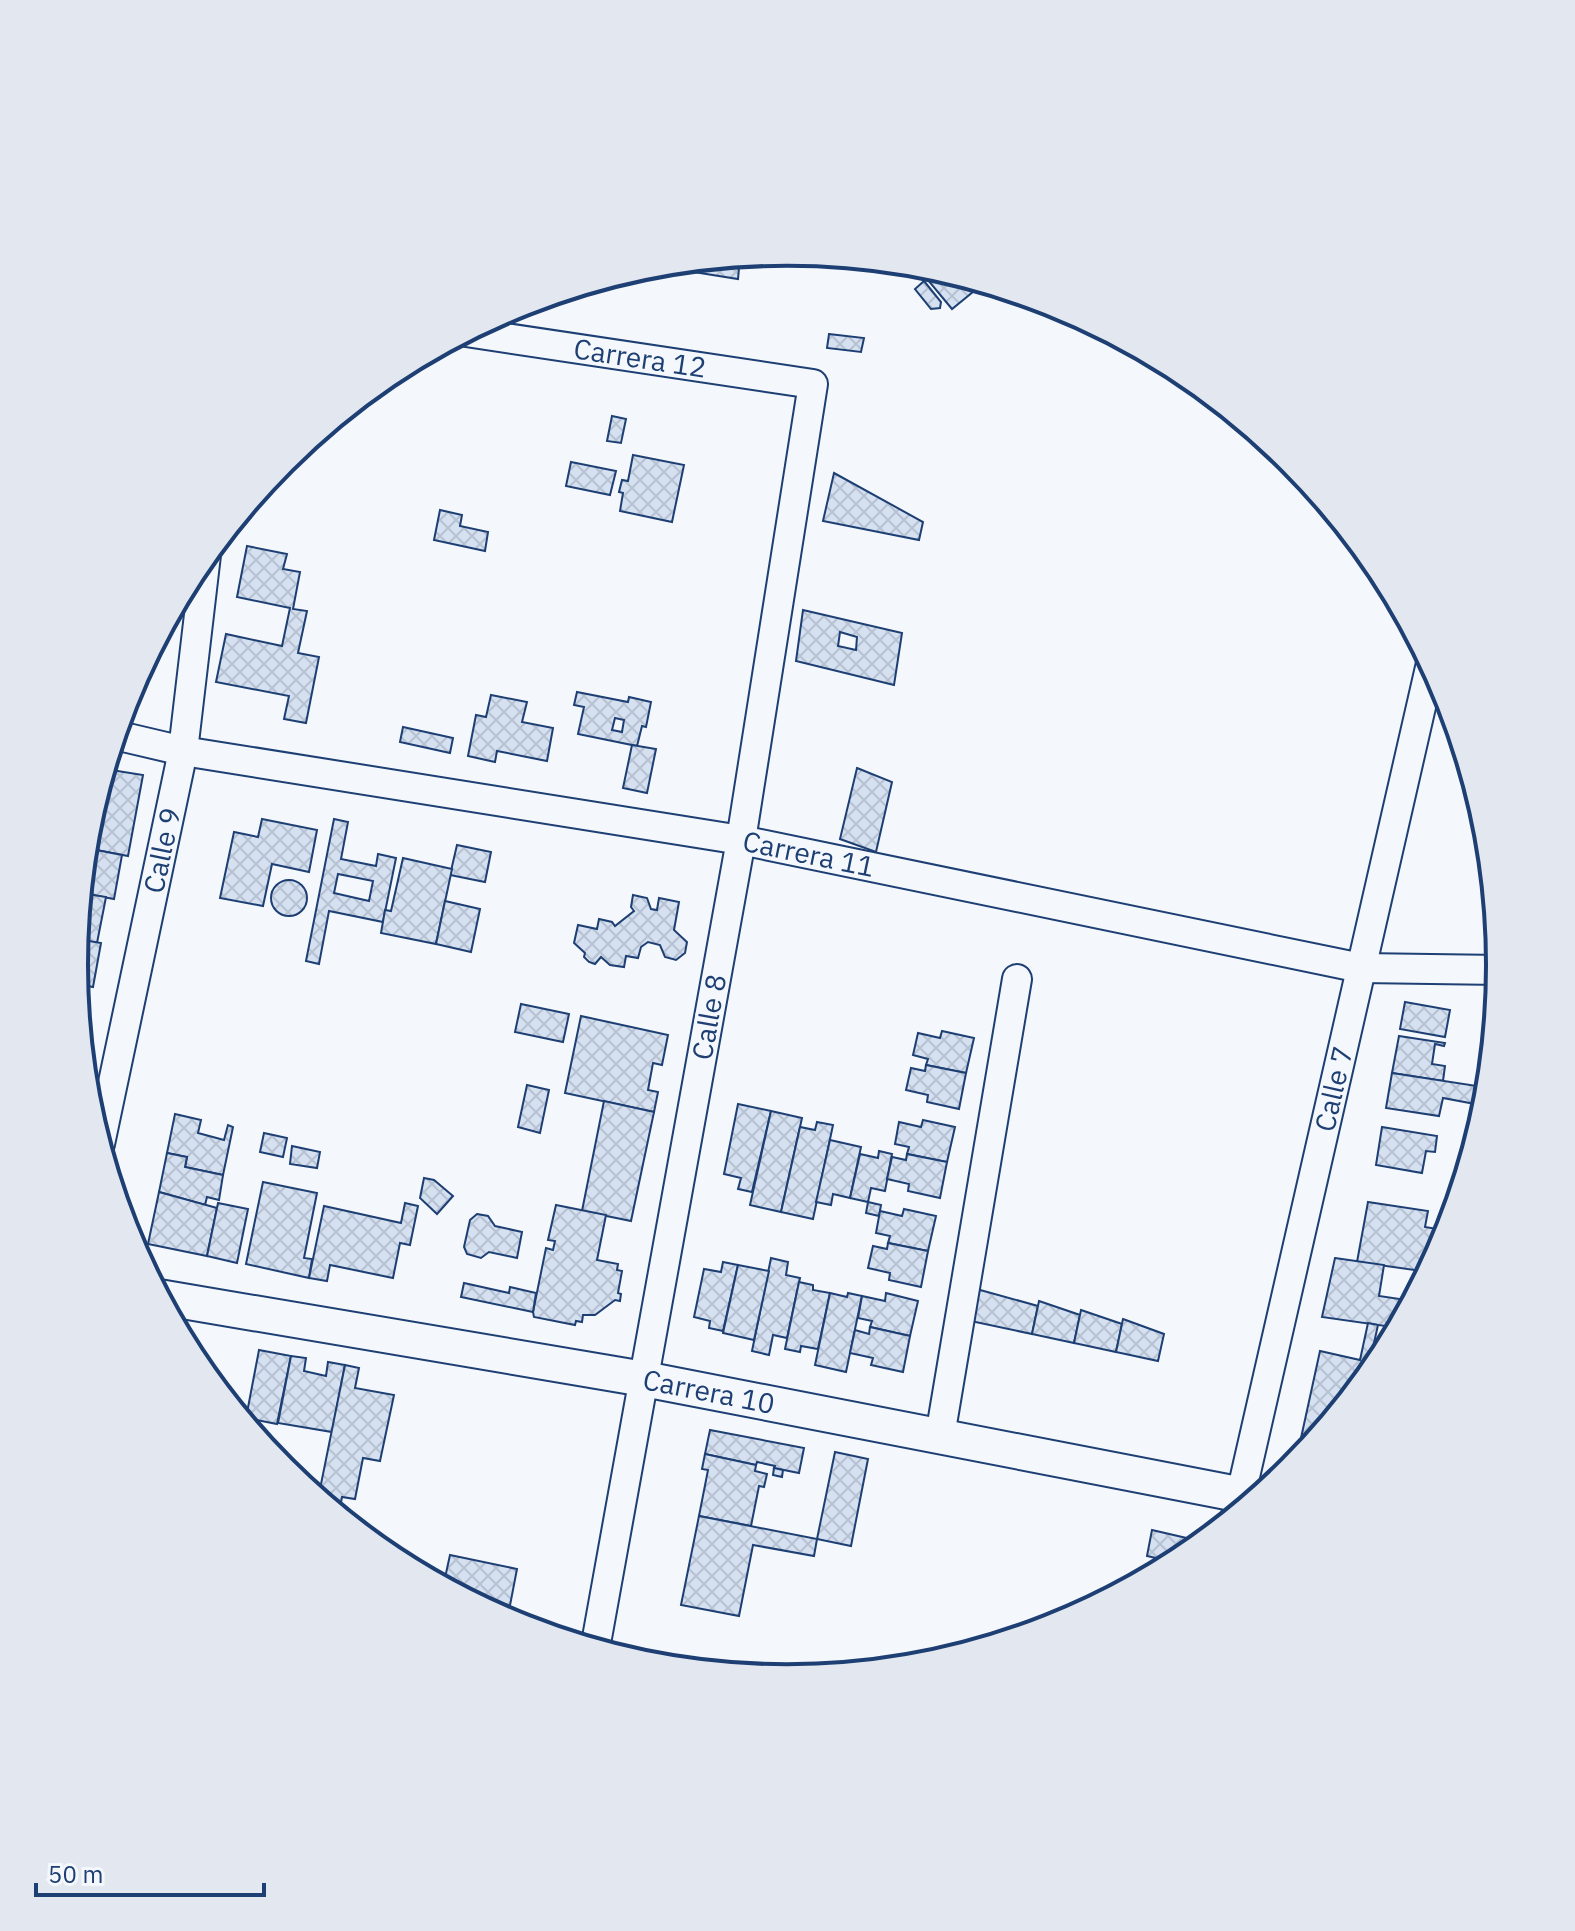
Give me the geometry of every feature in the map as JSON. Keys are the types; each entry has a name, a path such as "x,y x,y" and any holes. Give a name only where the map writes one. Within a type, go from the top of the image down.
{"street":[{"name":"Carrera 12","path":"485,335 813,384"},
{"name":"Calle 8","path":"597,1638 741,840 813,384"},
{"name":"Calle 9","path":"105,1119 183,751 203,582"},
{"name":"Calle 7","path":"1247,1492 1427,682"},
{"name":"Carrera 11","path":"126,738 183,751 741,840 1361,968 1487,970"},
{"path":"940,1436 1017,979"},
{"name":"Carrera 10","path":"173,1299 644,1379 940,1436 1236,1501"}],"building":[{"path":"739,267 738,279 695,272"},
{"path":"928,280 974,291 952,309"},
{"path":"924,281 941,302 940,308 931,309 915,289"},
{"path":"829,334 864,338 861,352 827,348"},
{"path":"612,416 626,419 621,443 607,441"},
{"path":"633,455 684,465 672,522 620,511 623,493 619,492 622,480 628,481"},
{"path":"571,462 616,471 610,495 566,486"},
{"path":"834,473 923,522 919,540 823,521"},
{"path":"440,510 462,515 460,526 488,532 485,551 434,540"},
{"path":"247,546 287,554 283,569 300,572 293,609 307,611 298,653 319,657 306,723 284,719 289,696 216,682 226,634 282,646 290,608 237,597"},
{"path":"803,610 902,633 894,685 796,661","holes":["840,632 857,637 856,650 838,646"]},
{"path":"577,692 628,702 629,697 651,702 646,727 642,726 637,746 578,734 584,707 574,705","holes":["615,718 624,720 622,732 612,730"]},
{"path":"491,695 527,702 522,722 553,728 547,761 497,751 495,762 468,756 476,715 486,717"},
{"path":"403,727 453,738 450,753 400,742"},
{"path":"632,745 656,749 647,793 623,788"},
{"path":"857,768 892,782 876,852 840,839"},
{"path":"116,771 143,775 128,856 98,850"},
{"path":"262,819 317,830 309,872 272,864 263,906 220,898 234,832 258,837"},
{"path":"334,819 348,822 341,859 376,866 378,854 396,858 383,922 329,911 319,964 306,961","holes":["338,874 373,881 369,901 334,893"]},
{"path":"457,845 491,852 485,882 450,875"},
{"path":"98,850 122,855 114,899 92,895"},
{"path":"403,858 452,869 436,944 381,933 385,910 391,911"},
{"path":"289,880 302,885 307,898 302,911 289,916 276,911 271,898 276,885"},
{"path":"92,895 106,897 97,943 89,941"},
{"path":"633,895 647,898 651,909 657,910 659,898 679,902 674,930 687,942 685,953 676,960 665,957 660,945 648,942 641,947 638,958 626,956 624,967 610,965 601,957 595,964 589,962 584,957 585,953 574,943 578,925 597,929 599,919 612,922 615,926 634,911 631,907"},
{"path":"445,901 480,909 471,952 436,944"},
{"path":"89,941 101,943 93,987 88,986"},
{"path":"1405,1002 1450,1010 1445,1037 1400,1029"},
{"path":"521,1004 569,1014 563,1042 515,1032"},
{"path":"581,1016 668,1035 662,1065 653,1063 648,1090 658,1092 654,1112 565,1093"},
{"path":"942,1031 974,1038 966,1073 926,1065 928,1059 913,1055 918,1033 940,1038"},
{"path":"1399,1036 1445,1043 1444,1046 1435,1044 1432,1064 1445,1066 1443,1081 1392,1073"},
{"path":"926,1065 966,1073 959,1109 927,1102 928,1095 906,1090 911,1068 925,1071"},
{"path":"1392,1073 1477,1086 1474,1104 1443,1098 1439,1116 1386,1108"},
{"path":"527,1085 549,1090 540,1133 518,1127"},
{"path":"604,1101 654,1112 631,1221 582,1211"},
{"path":"738,1104 771,1111 752,1192 738,1189 741,1178 724,1174"},
{"path":"771,1111 802,1118 781,1212 750,1205"},
{"path":"175,1114 201,1120 198,1133 224,1140 228,1125 233,1127 223,1175 185,1167 187,1157 167,1153"},
{"path":"923,1120 955,1127 947,1162 907,1154 909,1147 895,1144 899,1122 921,1127"},
{"path":"817,1122 833,1125 813,1219 781,1212 800,1127 815,1130"},
{"path":"1382,1127 1437,1136 1435,1152 1426,1151 1422,1173 1376,1165"},
{"path":"264,1133 287,1138 283,1157 260,1152"},
{"path":"830,1140 861,1147 850,1198 833,1194 831,1205 816,1202"},
{"path":"292,1146 320,1152 317,1168 290,1164"},
{"path":"879,1151 892,1154 885,1191 871,1188 868,1202 850,1198 860,1154 878,1158"},
{"path":"167,1153 187,1157 185,1167 223,1175 219,1200 207,1197 205,1205 159,1192"},
{"path":"907,1154 947,1162 940,1198 908,1191 909,1184 887,1179 892,1157 906,1160"},
{"path":"424,1178 434,1180 453,1196 437,1214 420,1198"},
{"path":"263,1182 317,1193 304,1258 312,1259 309,1278 246,1264"},
{"path":"159,1192 217,1208 207,1256 148,1244"},
{"path":"868,1202 881,1205 879,1216 866,1213"},
{"path":"1368,1202 1428,1211 1425,1227 1436,1229 1417,1270 1357,1262"},
{"path":"218,1203 248,1209 237,1263 207,1256"},
{"path":"405,1203 418,1206 410,1245 400,1243 393,1278 330,1265 327,1281 309,1278 324,1206 401,1223"},
{"path":"556,1205 606,1215 597,1260 618,1264 617,1270 622,1271 618,1293 621,1294 620,1301 615,1300 595,1315 583,1315 582,1322 576,1321 575,1325 534,1317 533,1312 546,1248 553,1250 555,1241 548,1240"},
{"path":"904,1209 936,1216 928,1251 888,1243 890,1236 876,1233 880,1211 902,1216"},
{"path":"477,1214 488,1216 495,1226 522,1232 517,1258 489,1252 481,1258 467,1254 464,1247 470,1220"},
{"path":"888,1243 928,1251 921,1287 889,1280 890,1273 868,1268 873,1246 887,1249"},
{"path":"771,1258 788,1262 786,1275 800,1278 787,1338 773,1335 769,1355 752,1351"},
{"path":"1335,1258 1384,1265 1379,1296 1402,1299 1386,1326 1322,1317"},
{"path":"723,1262 738,1265 723,1331 709,1328 710,1321 694,1317 704,1269 721,1272"},
{"path":"738,1265 769,1271 754,1340 723,1333"},
{"path":"799,1282 813,1285 813,1290 830,1293 818,1349 801,1346 800,1352 785,1349"},
{"path":"464,1283 509,1293 510,1287 536,1293 533,1312 461,1297"},
{"path":"973,1288 1038,1306 1032,1334 966,1320"},
{"path":"830,1293 862,1296 846,1372 815,1365"},
{"path":"886,1293 918,1301 910,1336 870,1327 872,1321 858,1318 862,1296 885,1301"},
{"path":"1039,1301 1080,1315 1074,1343 1032,1334"},
{"path":"1081,1310 1122,1324 1116,1352 1074,1343"},
{"path":"1123,1319 1164,1334 1158,1361 1116,1352"},
{"path":"1368,1323 1378,1325 1369,1354 1313,1427 1301,1438 1320,1351 1360,1360"},
{"path":"870,1327 910,1336 903,1372 871,1365 873,1358 850,1353 855,1330 869,1334"},
{"path":"259,1350 291,1356 277,1424 256,1420 248,1409"},
{"path":"291,1356 306,1358 304,1371 326,1376 328,1362 345,1365 332,1432 278,1423"},
{"path":"345,1365 359,1368 355,1388 394,1395 380,1461 363,1458 355,1499 342,1497 341,1503 321,1486"},
{"path":"710,1430 804,1448 799,1473 757,1462 756,1465 705,1454"},
{"path":"835,1452 868,1459 851,1546 817,1539"},
{"path":"705,1454 756,1465 755,1471 767,1474 764,1487 759,1486 751,1526 699,1516 708,1470 702,1469"},
{"path":"774,1468 783,1470 782,1477 773,1475"},
{"path":"699,1516 817,1539 814,1556 753,1545 739,1616 681,1605"},
{"path":"1152,1530 1188,1538 1158,1558 1147,1556"},
{"path":"450,1555 517,1569 510,1607 446,1575"}]}
